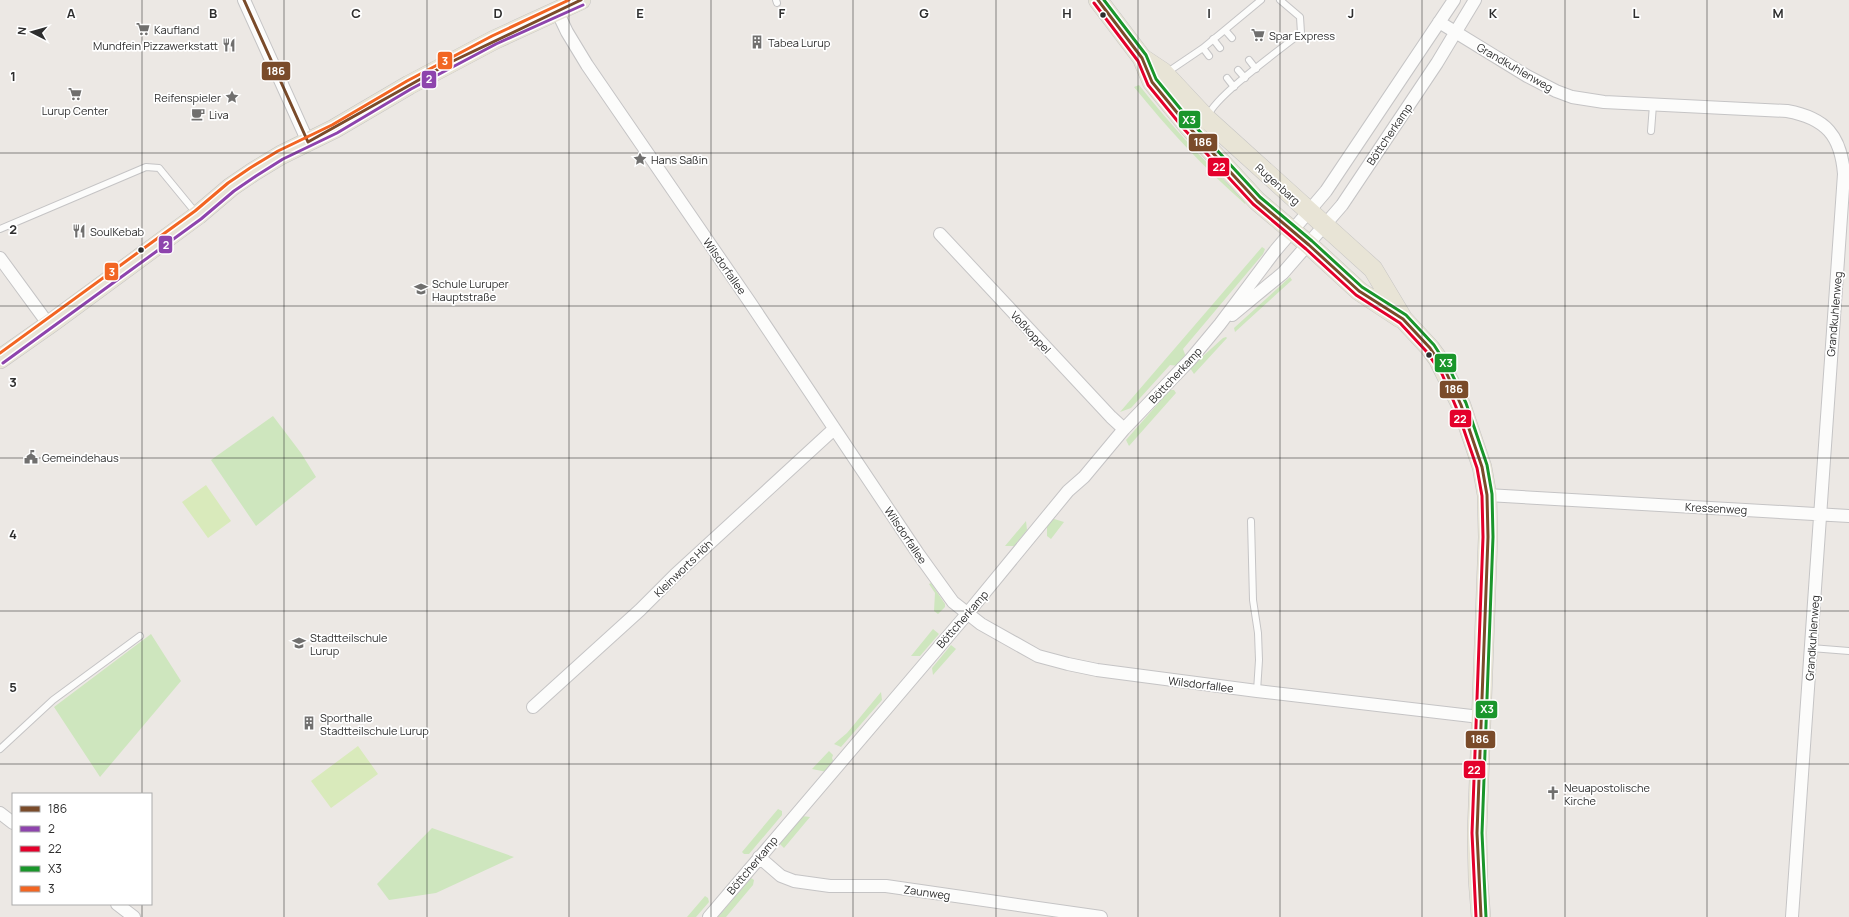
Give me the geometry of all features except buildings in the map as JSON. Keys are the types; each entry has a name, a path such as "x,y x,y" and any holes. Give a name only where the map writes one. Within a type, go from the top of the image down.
{"main road":[{"path":"0,359 49,325 198,215 253,172 334,129 410,84 494,40 581,0"},
{"name":"Rugenbarg","path":"1098,0 1142,58 1152,82 1188,126 1257,201 1360,291 1403,319"},
{"name":"Rugenbarg","path":"1142,58 1163,72 1207,119 1373,269 1403,319 1430,348 1451,384 1473,436 1482,467 1487,495 1488,536 1480,717 1477,833 1481,917"}],"street":[{"path":"244,0 308,142"},
{"name":"Böttcherkamp","path":"708,917 967,614 1068,491 1084,476 1124,429 1190,360 1220,324 1253,279 1326,192 1454,0"},
{"name":"Böttcherkamp","path":"1220,324 1283,273 1326,226 1342,205 1437,63 1475,0"},
{"name":"Wilsdorfallee","path":"557,11 567,32 587,65 753,307 834,429 953,602 967,614 981,624 1038,656 1097,670 1257,691 1480,717"},
{"name":"Grandkuhlenweg","path":"1439,22 1527,76 1556,91 1589,100 1653,105 1787,111 1804,114 1818,121 1829,130 1838,143 1843,159 1844,174 1792,917"},
{"name":"Voßkoppel","path":"940,234 1105,412 1124,429"},
{"path":"0,258 49,325"},
{"name":"Kleinworts Höh","path":"532,707 640,610 675,575 834,429"},
{"name":"Kressenweg","path":"1487,495 1849,516"},
{"path":"0,813 12,822"},
{"name":"Zaunweg","path":"760,857 781,876 794,881 830,886 886,886 1101,917"},
{"path":"118,905 134,917"}],"lane":[{"path":"1163,72 1172,69 1202,48 1261,0"},
{"path":"1207,119 1210,109 1234,87 1301,33 1300,17 1280,0"},
{"path":"1225,30 1232,38"},
{"path":"1213,39 1220,48"},
{"path":"1202,48 1209,56"},
{"path":"1250,60 1256,69"},
{"path":"1238,70 1244,78"},
{"path":"1227,78 1234,87"},
{"path":"1652,131 1653,105"},
{"path":"0,229 146,167 159,168 198,215"},
{"path":"1251,521 1253,600 1258,632 1259,660 1257,691"},
{"path":"0,749 53,700 140,636"},
{"path":"1812,648 1849,650"}],"green space":[{"path":"1139,85 1164,116 1246,202 1245,204 1173,133 1134,87"},
{"path":"1262,247 1265,249 1263,254 1183,349 1186,357 1179,366 1170,365 1131,408 1120,412"},
{"path":"1290,277 1292,280 1235,332 1234,328"},
{"path":"1226,337 1227,338 1194,374 1190,368"},
{"path":"1170,390 1174,390 1176,393 1129,446 1126,440"},
{"path":"273,416 301,453 316,477 256,526 211,460"},
{"path":"206,485 231,521 208,538 182,502"},
{"path":"1051,518 1064,522 1051,539 1047,536 1047,523"},
{"path":"1026,521 1027,530 1014,546 1005,546"},
{"path":"931,583 945,604 945,607 938,614 934,611 935,593 929,584"},
{"path":"933,629 939,634 920,656 911,656"},
{"path":"151,634 181,681 100,777 54,707"},
{"path":"951,645 956,649 933,675 932,668"},
{"path":"881,692 882,700 841,747 834,744 847,733"},
{"path":"358,746 378,774 331,808 311,781"},
{"path":"829,751 833,755 832,758 834,763 827,772 812,769"},
{"path":"778,809 782,811 782,815 749,854 744,854 742,852"},
{"path":"802,816 810,817 784,848 779,843"},
{"path":"432,828 514,857 436,893 389,900 377,884"},
{"path":"751,878 754,880 753,885 726,917 718,917"},
{"path":"705,896 708,898 709,902 696,917 687,917"}],"transit line":[{"name":"186","path":"244,0 308,142"},
{"name":"3","path":"0,353 195,211 228,183 250,168 278,151 332,125 407,81 492,36 569,0"},
{"name":"186","path":"308,142 451,62 581,0"},
{"name":"186","path":"1098,0 1142,58 1152,82 1188,126 1257,201 1309,245 1359,291 1403,319 1430,348 1446,372 1461,405 1482,467 1487,495 1488,537 1477,833 1481,917"},
{"name":"X3","path":"1104,0 1146,55 1156,79 1192,123 1260,197 1312,241 1362,287 1406,315 1434,345 1450,370 1466,403 1487,465 1492,494 1493,537 1482,833 1486,917"},
{"name":"22","path":"1094,3 1138,61 1148,85 1184,129 1253,204 1306,249 1356,295 1400,323 1426,351 1442,374 1456,407 1477,468 1482,496 1483,537 1472,833 1476,917"},
{"name":"2","path":"3,363 201,219 234,191 283,159 337,133 411,89 496,44 583,5"}],"place":[{"name":"Kaufland","path":"143,29"},
{"name":"Spar Express","path":"1258,35"},
{"name":"Tabea Lurup","path":"757,42"},
{"name":"Mundfein Pizzawerkstatt","path":"229,45"},
{"name":"Lurup Center","path":"75,94"},
{"name":"Reifenspieler","path":"232,97"},
{"name":"Liva","path":"198,114"},
{"name":"Hans Saßin","path":"640,159"},
{"name":"SoulKebab","path":"79,231"},
{"name":"Schule Luruper Hauptstraße","path":"421,289"},
{"name":"Gemeindehaus","path":"31,457"},
{"name":"Stadtteilschule Lurup","path":"299,643"},
{"name":"Sporthalle Stadtteilschule Lurup","path":"309,723"},
{"name":"Neuapostolische Kirche","path":"1553,793"}]}
